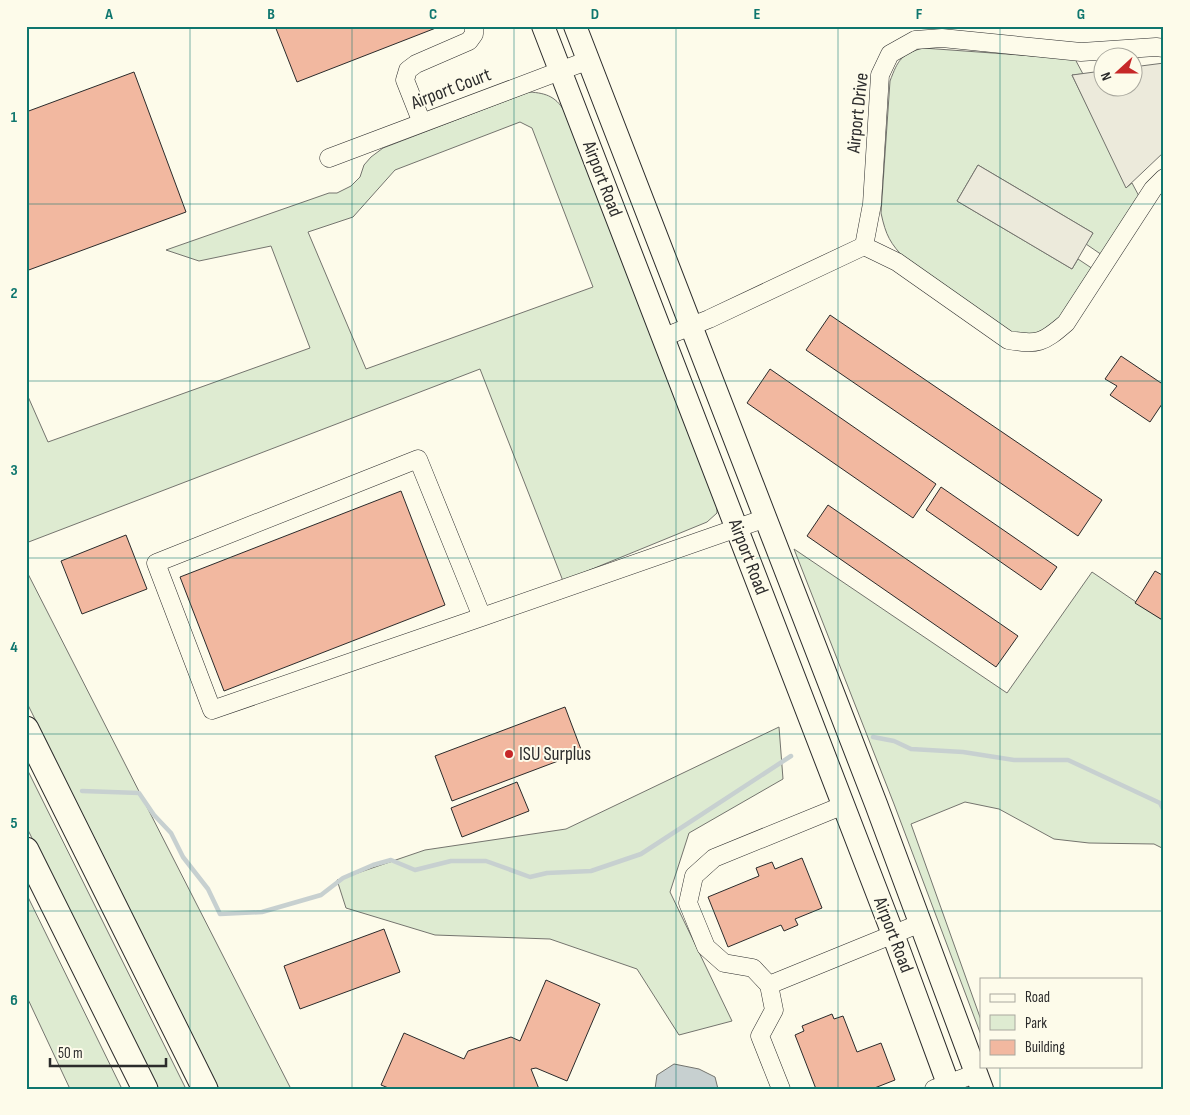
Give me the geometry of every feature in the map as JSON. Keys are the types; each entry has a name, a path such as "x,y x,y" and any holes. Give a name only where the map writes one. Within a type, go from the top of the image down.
{"highway":[{"path":"26,729 205,1089"},
{"path":"26,850 145,1089"}],"main road":[{"name":"Airport Road","path":"543,26 893,934 944,1087"},
{"name":"Airport Road","path":"575,26 766,518 980,1081"}],"street":[{"path":"422,123 405,80 408,70 416,64 469,42 474,34 474,26"},
{"name":"Airport Drive","path":"864,246 872,204 880,76 890,54 915,40 942,38 1081,52 1164,48"},
{"name":"Airport Court","path":"329,158 589,60"},
{"path":"664,337 692,326 864,246 897,262 1008,340 1028,344 1049,338 1066,324 1153,189 1164,178"},
{"path":"482,617 418,459 156,563 212,710 738,529 766,518"},
{"path":"781,1089 760,1036 774,1010 769,985 753,968 724,964 706,947 688,903 694,876 714,858 844,805"},
{"path":"769,985 921,923"},
{"path":"944,1087 980,1081"}],"green space":[{"path":"923,48 1075,59 1083,74 1072,75 1127,187 1132,183 1140,198 1102,255 1086,244 1093,233 978,165 957,201 1072,269 1078,259 1093,269 1060,322 1032,335 1012,334 906,260 892,244 885,228 881,213 890,81 901,59"},
{"path":"529,92 541,93 551,97 563,108 717,502 717,513 707,522 563,581 480,369 26,543 26,392 48,442 310,348 271,246 199,261 166,250 329,193 337,193 351,186 360,177 364,165 383,148","holes":["520,122 532,128 593,287 366,369 308,232 353,217 395,170"]},
{"path":"794,549 1007,693 1092,572 1164,621 1164,849 1154,844 1089,843 1054,839 999,809 965,802 911,824 980,1017 980,1032 894,804"},
{"path":"26,570 291,1089 219,1089 26,701"},
{"path":"779,727 783,779 689,833 670,892 732,1021 679,1035 637,969 550,939 435,935 346,908 337,880 425,850 566,829"},
{"path":"26,767 186,1089 156,1089 26,826"},
{"path":"26,893 122,1089 70,1089 26,995"}],"shaded area":[{"path":"1164,63 1164,152 1126,188 1072,75 1092,72 1092,98 1142,98 1142,66"},
{"path":"978,165 1093,233 1072,269 957,201"},
{"path":"674,1064 699,1069 715,1077 718,1089 655,1089 657,1075"}],"building":[{"path":"275,26 441,26 297,82"},
{"path":"134,72 186,212 26,271 26,112"},
{"path":"830,315 1102,500 1078,536 806,350"},
{"path":"1121,356 1164,385 1164,401 1150,422 1110,395 1117,386 1105,379"},
{"path":"770,369 936,484 913,518 747,403"},
{"path":"941,487 1057,567 1041,590 926,510"},
{"path":"401,491 445,605 224,691 180,577"},
{"path":"828,505 1018,636 996,667 807,536"},
{"path":"126,535 147,589 82,614 61,561"},
{"path":"1155,571 1164,576 1164,621 1135,603"},
{"name":"ISU Surplus","path":"565,707 582,752 452,801 435,756"},
{"path":"517,782 529,811 462,837 451,808"},
{"path":"802,858 822,908 795,919 798,925 784,931 781,925 728,947 708,897 759,876 756,868 772,862 775,869"},
{"path":"384,929 400,972 300,1009 284,966"},
{"path":"546,980 600,1004 567,1081 536,1068 531,1069 539,1089 391,1089 381,1085 404,1033 464,1059 468,1051 511,1037 520,1041"},
{"path":"832,1014 834,1019 843,1016 857,1052 881,1043 895,1080 872,1089 816,1089 795,1035 804,1031 802,1026"}],"waterway":[{"path":"873,737 894,741 911,749 963,752 1014,760 1068,760 1160,803 1164,811"},
{"path":"82,791 139,793 154,815 171,833 183,857 208,889 220,914 262,912 321,895 343,878 373,865 391,860 415,870 451,861 486,861 530,877 547,873 591,871 641,854 791,756"}],"place":[{"name":"ISU Surplus","path":"509,754"}]}
